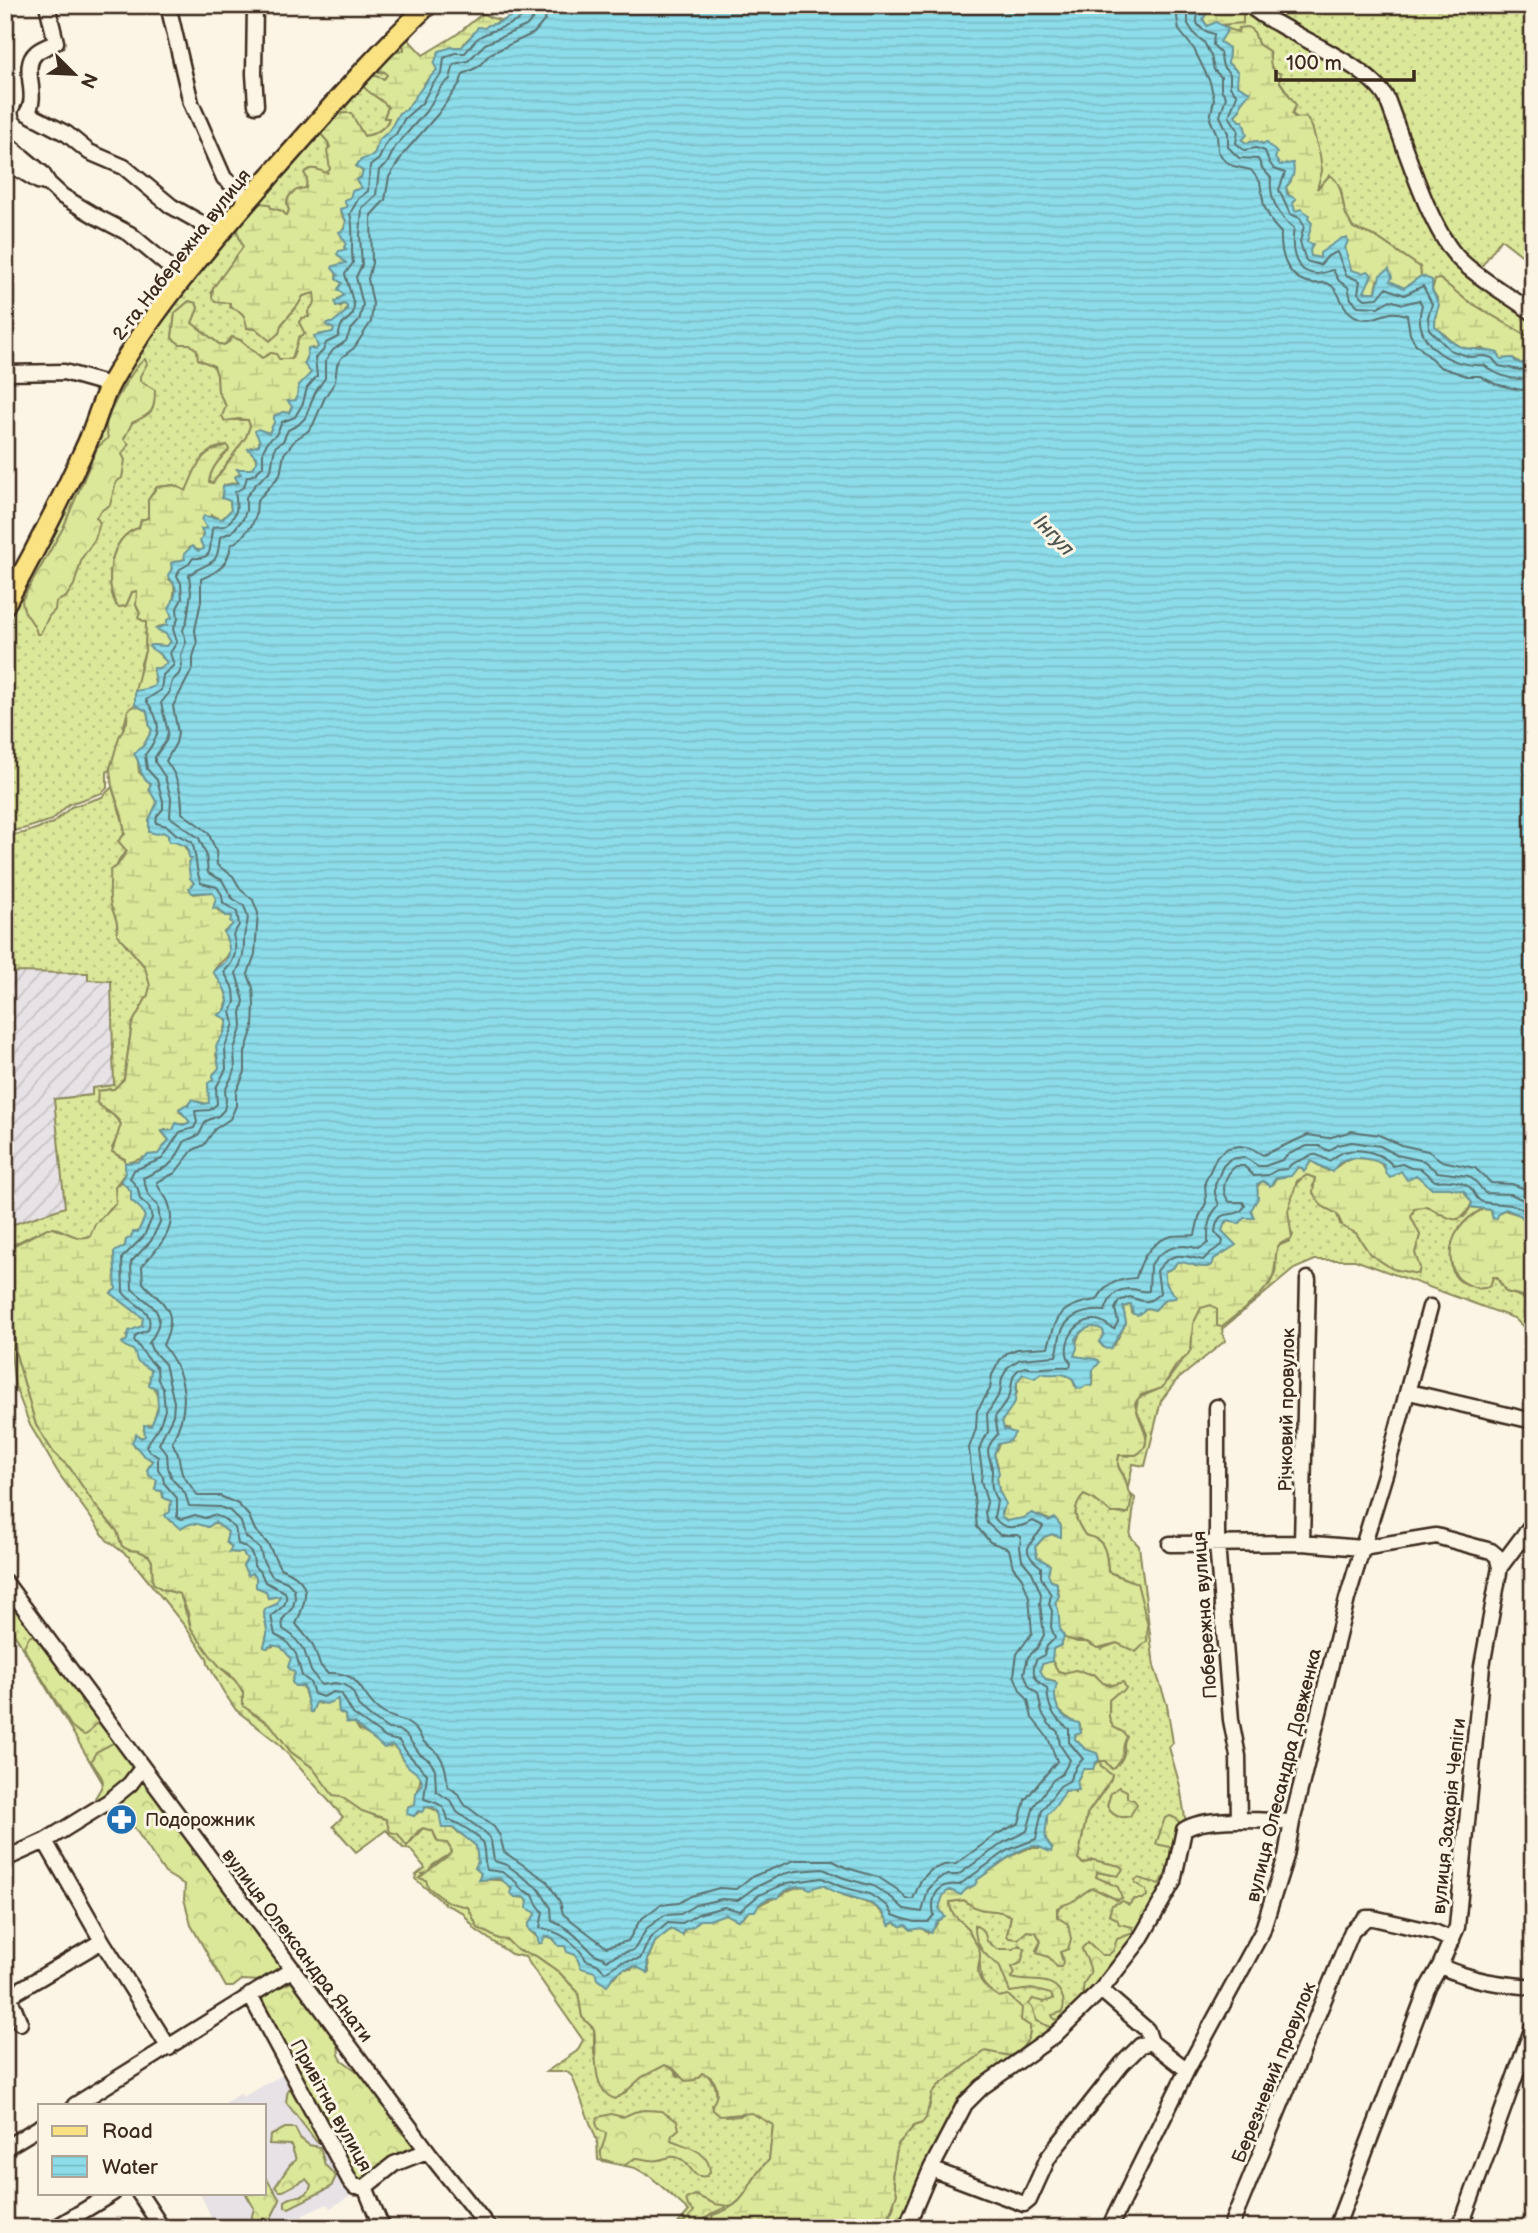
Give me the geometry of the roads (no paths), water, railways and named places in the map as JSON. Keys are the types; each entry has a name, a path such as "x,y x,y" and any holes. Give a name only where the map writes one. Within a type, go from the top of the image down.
{"main road":[{"name":"2-га Набережна вулиця","path":"5,605 66,489 110,385 144,330 249,199 350,85 428,5"}],"street":[{"path":"47,5 57,42 40,50 31,60 33,106 27,113 67,134 89,152 124,167 171,206 196,220 217,237"},
{"path":"168,5 189,95 197,116 224,178 249,199"},
{"path":"255,5 256,105"},
{"path":"1250,5 1270,20 1380,86 1388,99 1433,218 1458,258 1533,313"},
{"path":"5,142 42,173 49,184 76,205 130,234 184,279"},
{"path":"5,161 37,181 49,184"},
{"path":"5,373 64,372 110,385"},
{"name":"Річковий провулок","path":"1302,1543 1308,1279"},
{"name":"вулиця Олесандра Довженка","path":"1109,2228 1187,2070 1262,1932 1286,1856 1344,1608 1409,1392 1430,1307"},
{"path":"1409,1392 1533,1421"},
{"name":"Побережна вулиця","path":"1217,1407 1217,1543 1231,1720 1238,1756 1239,1820"},
{"name":"вулиця Захарія Чепіги","path":"1336,2228 1427,1989 1457,1927 1482,1666 1500,1567 1533,1523"},
{"path":"1170,1545 1302,1543 1362,1548 1429,1537 1445,1537 1491,1550 1497,1556 1500,1567"},
{"name":"вулиця Олександра Янати","path":"5,1582 427,2151 489,2228"},
{"path":"6,1857 45,1841 117,1795 142,1768"},
{"path":"906,2228 906,2222 957,2116 970,2098 991,2080 1041,2047 1101,1990 1139,1941 1167,1895 1176,1872 1184,1830 1192,1825 1239,1820 1292,1822"},
{"path":"45,1841 102,1941 169,2048"},
{"name":"Березневий провулок","path":"1230,2228 1352,1931 1366,1918 1373,1918 1434,1932 1452,1940"},
{"path":"20,2023 11,1995 102,1941"},
{"path":"1440,1966 1490,1984 1533,1987"},
{"path":"77,2104 293,1969"},
{"path":"1101,1990 1147,2030 1151,2042 1187,2070"},
{"name":"Привітна вулиця","path":"250,1995 350,2181 355,2187 365,2187 382,2228"},
{"path":"1461,2228 1533,2028"},
{"path":"931,2169 1020,2205 1024,2204 1029,2200 1048,2158 1057,2146 1122,2064 1141,2045 1151,2042"},
{"path":"5,2148 38,2128"},
{"path":"365,2187 394,2164 427,2151"},
{"path":"55,2228 111,2194"},
{"path":"140,2194 162,2228"}],"water":[{"name":"Інгул","path":"517,5 1214,5 1203,19 1207,26 1216,22 1228,29 1220,42 1229,48 1228,63 1238,72 1237,85 1250,92 1235,115 1239,121 1243,121 1247,135 1242,140 1246,143 1266,142 1277,153 1275,158 1280,165 1293,163 1294,173 1286,187 1287,194 1296,199 1293,203 1295,211 1301,209 1309,215 1308,219 1312,223 1307,242 1313,244 1311,256 1320,258 1320,253 1342,238 1347,238 1345,248 1351,270 1362,273 1368,271 1372,275 1364,292 1376,292 1380,275 1389,269 1392,277 1390,281 1404,288 1421,276 1432,280 1432,290 1439,305 1435,326 1450,340 1463,348 1498,353 1501,359 1513,358 1522,364 1531,355 1533,361 1533,1228 1520,1215 1506,1209 1493,1219 1491,1210 1471,1207 1472,1203 1464,1191 1431,1188 1416,1175 1407,1180 1401,1171 1390,1178 1384,1165 1375,1161 1348,1159 1340,1162 1332,1172 1311,1161 1304,1172 1298,1167 1291,1176 1276,1178 1270,1186 1263,1181 1257,1184 1258,1198 1251,1210 1254,1218 1244,1218 1239,1224 1229,1220 1225,1222 1222,1231 1236,1245 1214,1259 1212,1265 1203,1267 1177,1262 1173,1268 1165,1271 1165,1281 1175,1298 1165,1299 1155,1310 1147,1308 1138,1315 1133,1314 1131,1304 1123,1307 1126,1323 1111,1348 1106,1349 1099,1342 1104,1334 1103,1330 1091,1327 1081,1332 1076,1339 1074,1356 1100,1362 1093,1370 1092,1386 1077,1388 1072,1378 1063,1374 1041,1373 1035,1378 1023,1374 1017,1382 1015,1402 1002,1421 1004,1429 1015,1433 1010,1441 998,1444 994,1454 999,1473 999,1491 1006,1504 1001,1517 1007,1521 1024,1518 1032,1513 1049,1521 1055,1518 1061,1526 1061,1537 1052,1534 1044,1537 1035,1547 1037,1557 1050,1565 1048,1574 1051,1581 1057,1583 1059,1596 1055,1603 1064,1636 1061,1645 1053,1649 1052,1661 1042,1664 1040,1670 1045,1679 1057,1683 1055,1696 1061,1713 1079,1723 1081,1733 1075,1735 1075,1739 1085,1749 1097,1753 1099,1760 1093,1769 1083,1769 1077,1781 1079,1790 1065,1791 1047,1815 1045,1836 1052,1848 1051,1852 1036,1846 1023,1849 977,1880 975,1885 961,1895 947,1891 939,1908 945,1917 937,1922 931,1933 921,1928 911,1930 906,1925 900,1926 895,1922 889,1925 876,1906 822,1885 810,1889 797,1886 788,1889 778,1898 764,1900 755,1911 750,1911 738,1920 725,1914 709,1920 700,1920 684,1930 682,1935 671,1929 655,1942 647,1960 648,1973 635,1966 624,1969 613,1976 607,1986 597,1979 595,1972 581,1968 576,1955 567,1952 565,1946 559,1946 553,1938 545,1936 542,1943 539,1943 536,1934 529,1930 528,1925 536,1913 527,1908 528,1900 515,1897 510,1893 512,1888 499,1878 479,1880 481,1873 475,1868 478,1862 476,1846 454,1828 442,1828 439,1812 433,1807 425,1807 414,1816 407,1814 408,1807 415,1805 416,1793 422,1782 395,1747 392,1745 384,1748 355,1723 346,1722 345,1715 339,1712 338,1699 326,1704 316,1702 310,1712 304,1686 295,1686 292,1682 295,1673 288,1667 291,1658 281,1647 264,1647 267,1633 265,1609 277,1604 280,1596 268,1598 266,1591 256,1587 256,1577 252,1573 248,1575 243,1566 247,1559 243,1553 229,1552 232,1547 226,1542 228,1532 215,1522 208,1527 194,1524 181,1529 166,1517 170,1512 171,1501 164,1498 162,1491 155,1490 157,1480 150,1476 147,1470 153,1461 143,1455 132,1442 136,1434 141,1438 145,1436 144,1425 151,1426 158,1409 157,1389 149,1385 151,1370 137,1361 133,1350 122,1343 127,1340 129,1331 142,1326 143,1318 111,1293 116,1289 114,1252 125,1246 126,1240 133,1232 138,1232 145,1217 142,1210 131,1200 131,1191 121,1181 125,1173 125,1163 138,1162 148,1155 158,1154 169,1140 162,1131 173,1130 176,1123 183,1125 190,1122 179,1109 188,1106 192,1099 203,1104 209,1103 208,1083 213,1080 213,1075 219,1068 216,1046 227,1023 227,1019 218,1015 227,1006 227,994 213,972 228,957 229,945 224,933 233,924 230,921 232,916 226,916 218,908 213,909 216,898 212,892 192,893 189,888 194,883 190,878 188,862 192,859 187,847 169,842 168,835 163,832 149,832 149,820 157,803 149,789 151,783 142,774 134,754 144,745 152,730 147,711 135,705 135,691 154,686 156,680 153,668 160,668 167,663 149,647 166,646 171,642 166,634 156,629 167,625 167,620 172,618 169,609 176,590 168,575 172,569 171,563 185,559 184,554 192,546 198,551 204,549 200,541 204,535 201,529 207,528 202,520 204,516 223,519 231,510 230,501 222,498 223,486 239,483 235,477 241,474 237,469 251,469 257,462 257,458 248,449 259,445 255,431 258,429 269,433 274,416 283,412 289,413 292,407 288,401 296,400 299,385 311,373 304,364 308,348 315,350 318,347 314,336 333,332 334,329 326,325 327,323 332,323 347,311 344,304 336,306 335,302 344,295 338,289 342,283 336,279 338,275 332,268 346,263 337,254 346,249 346,243 339,232 345,229 346,221 340,209 347,207 344,200 350,198 352,191 362,188 356,180 361,178 363,171 356,167 361,160 374,155 379,140 390,130 399,113 406,110 437,70 434,64 439,51 462,47 478,27 485,28 510,17 521,9"}],"place":[{"name":"Подорожник","path":"122,1819"}]}
